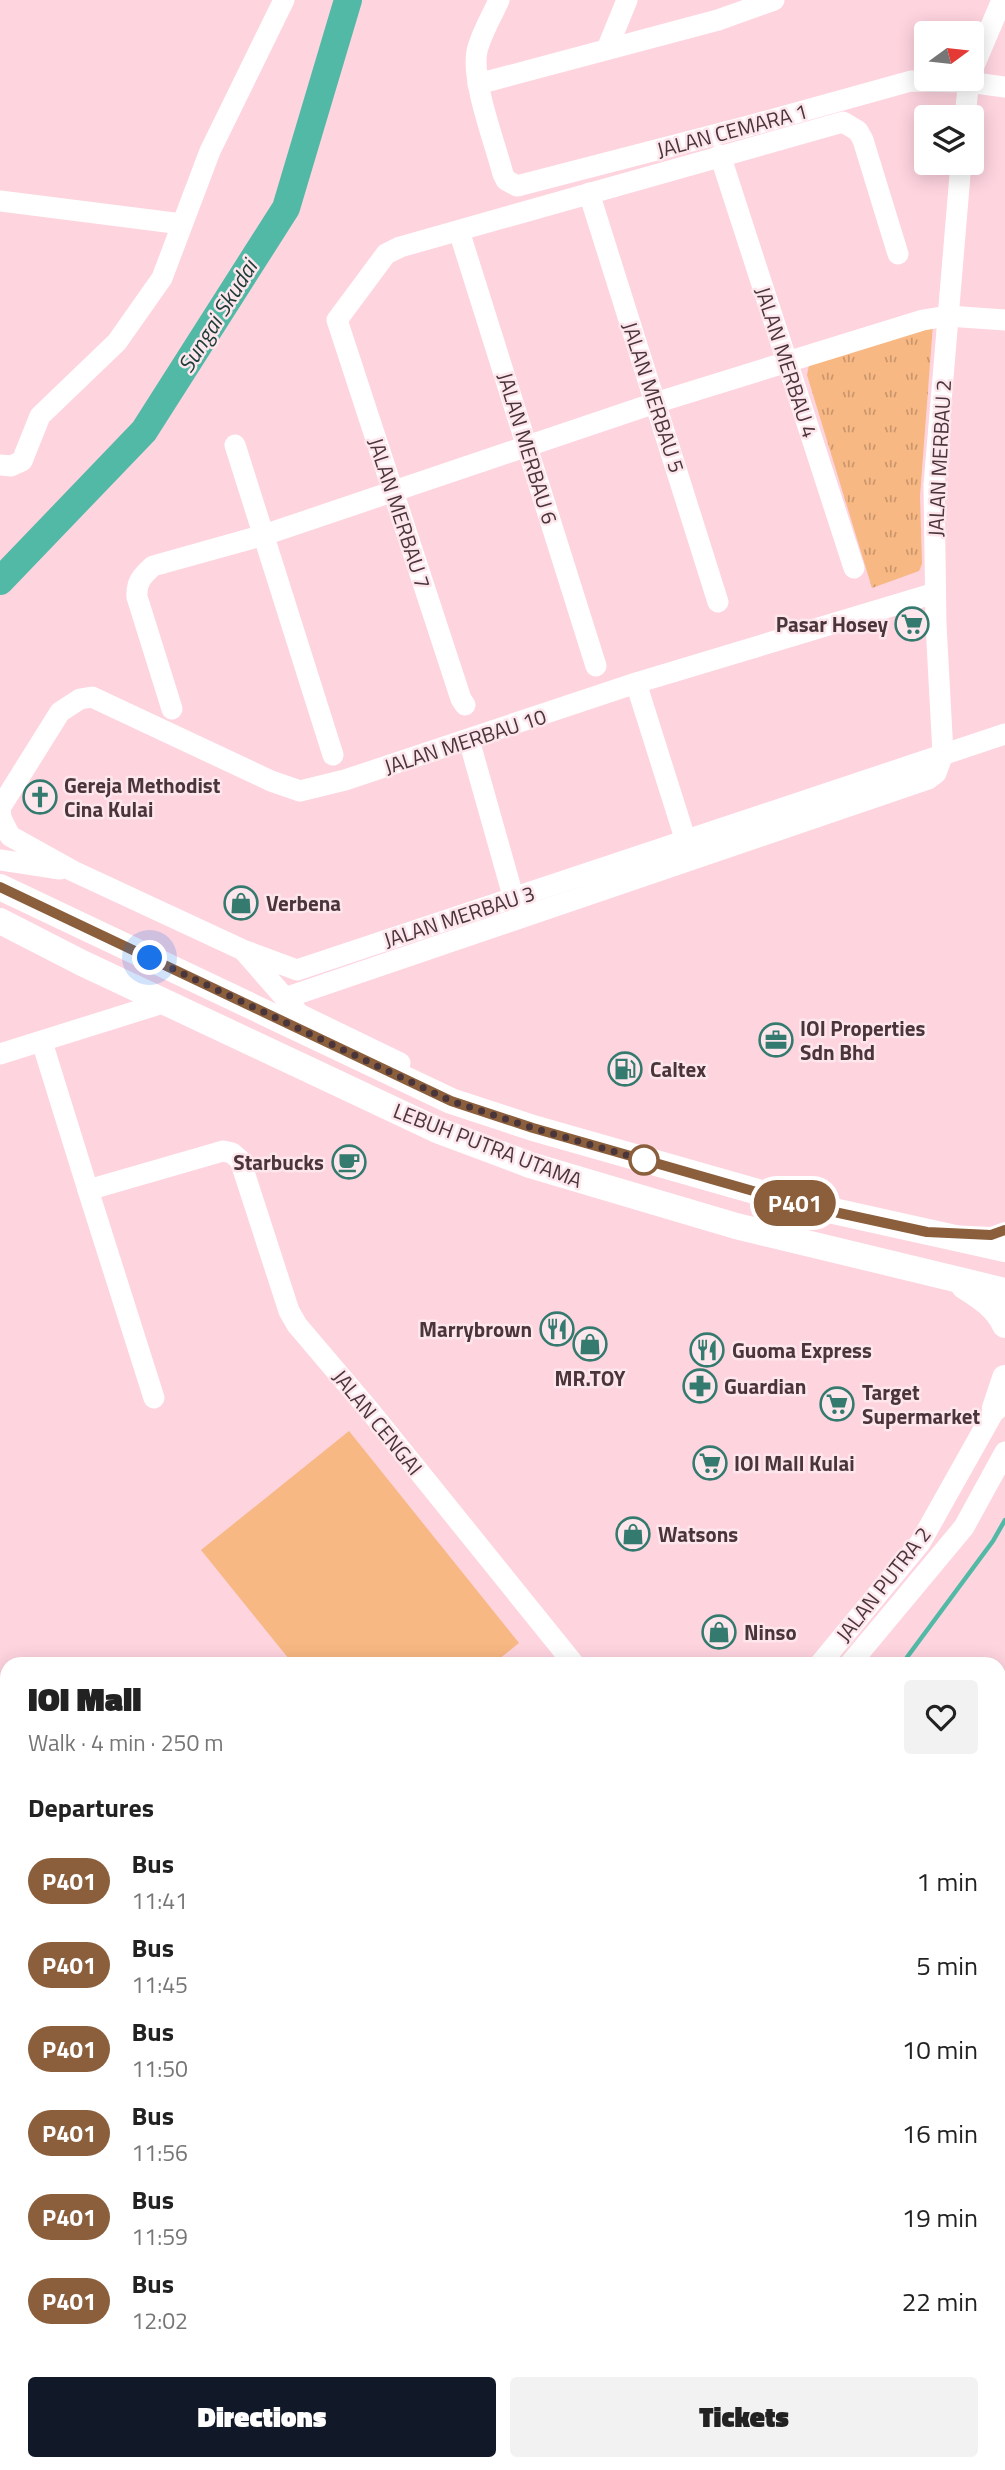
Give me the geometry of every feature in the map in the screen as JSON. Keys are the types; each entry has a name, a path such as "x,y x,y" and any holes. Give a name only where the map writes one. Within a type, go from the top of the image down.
{"main road":[{"name":"LEBUH PUTRA UTAMA","path":"0,887 451,1101 533,1128 793,1202 1005,1249"},
{"name":"LEBUH PUTRA UTAMA","path":"0,921 437,1130 530,1165 736,1226 1005,1291"},
{"path":"927,1232 991,1235 1005,1230"},
{"path":"950,1278 984,1299 999,1312 1005,1325"},
{"path":"1000,1399 1005,1378"}],"street":[{"path":"0,465 11,466 22,461 40,416 117,342 162,278 210,150 284,0"},
{"path":"499,0 477,50 478,84 718,20 774,0"},
{"path":"607,49 627,0"},
{"path":"984,43 1002,0"},
{"name":"JALAN CEMARA 1","path":"478,84 503,174 511,184 523,186 914,81"},
{"name":"JALAN CEMARA 1","path":"984,81 1004,85"},
{"path":"459,231 843,122 858,131 863,140 898,254"},
{"name":"JALAN MERBAU 4","path":"720,156 854,568"},
{"name":"JALAN MERBAU 2","path":"943,754 935,593 934,485 960,175"},
{"name":"JALAN MERBAU 5","path":"589,193 718,602"},
{"path":"0,201 182,224"},
{"name":"JALAN MERBAU 7","path":"459,231 400,247 386,254 337,320 465,705"},
{"name":"JALAN MERBAU 6","path":"459,231 596,666"},
{"path":"173,709 137,597 136,586 142,575 153,566 264,535 656,403 923,320 948,316 1005,320"},
{"path":"235,445 333,755"},
{"name":"JALAN MERBAU 10","path":"30,758 60,712 80,699 92,697 271,781 300,791 345,780 636,683 935,593"},
{"path":"636,683 689,851"},
{"name":"JALAN MERBAU 3","path":"30,758 0,808 1,818 10,835 73,871 243,950 297,970 516,909 689,851 943,754 1005,734"},
{"path":"285,998 516,909 469,740"},
{"path":"0,860 73,871"},
{"path":"243,950 299,1014 426,1075 451,1101"},
{"path":"0,1054 166,1002"},
{"path":"42,1042 154,1398"},
{"name":"JALAN CENGAI","path":"88,1190 223,1151 232,1153 240,1160 289,1311 298,1325 568,1657"},
{"name":"JALAN PUTRA 2","path":"826,1657 920,1543 1000,1399"},
{"name":"JALAN PUTRA 2","path":"856,1657 964,1527 1005,1451"}],"green space":[{"path":"933,324 920,496 922,564 919,571 872,588 807,375 809,365"},
{"path":"349,1431 519,1643 502,1657 287,1657 201,1550"}],"waterway":[{"name":"Sungai Skudai","path":"0,581 144,431 286,208 348,0"},
{"path":"907,1657 993,1541 1005,1520"}],"bus line":[{"name":"P401","path":"0,887 451,1101 533,1128 802,1205 927,1232 991,1235 1005,1230"}],"place":[{"name":"Pasar Hosey","path":"912,624"},
{"name":"Gereja Methodist Cina Kulai","path":"40,797"},
{"name":"Verbena","path":"241,903"},
{"name":"IOI Properties Sdn Bhd","path":"776,1040"},
{"name":"Caltex","path":"625,1069"},
{"name":"Starbucks","path":"349,1162"},
{"name":"Marrybrown","path":"557,1329"},
{"name":"MR.TOY","path":"590,1344"},
{"name":"Guoma Express","path":"707,1350"},
{"name":"Guardian","path":"700,1386"},
{"name":"Target Supermarket","path":"837,1404"},
{"name":"IOI Mall Kulai","path":"710,1463"},
{"name":"Watsons","path":"633,1534"},
{"name":"Ninso","path":"719,1632"}],"route":[{"path":"150,958 451,1101 654,1163 644,1160"}]}
